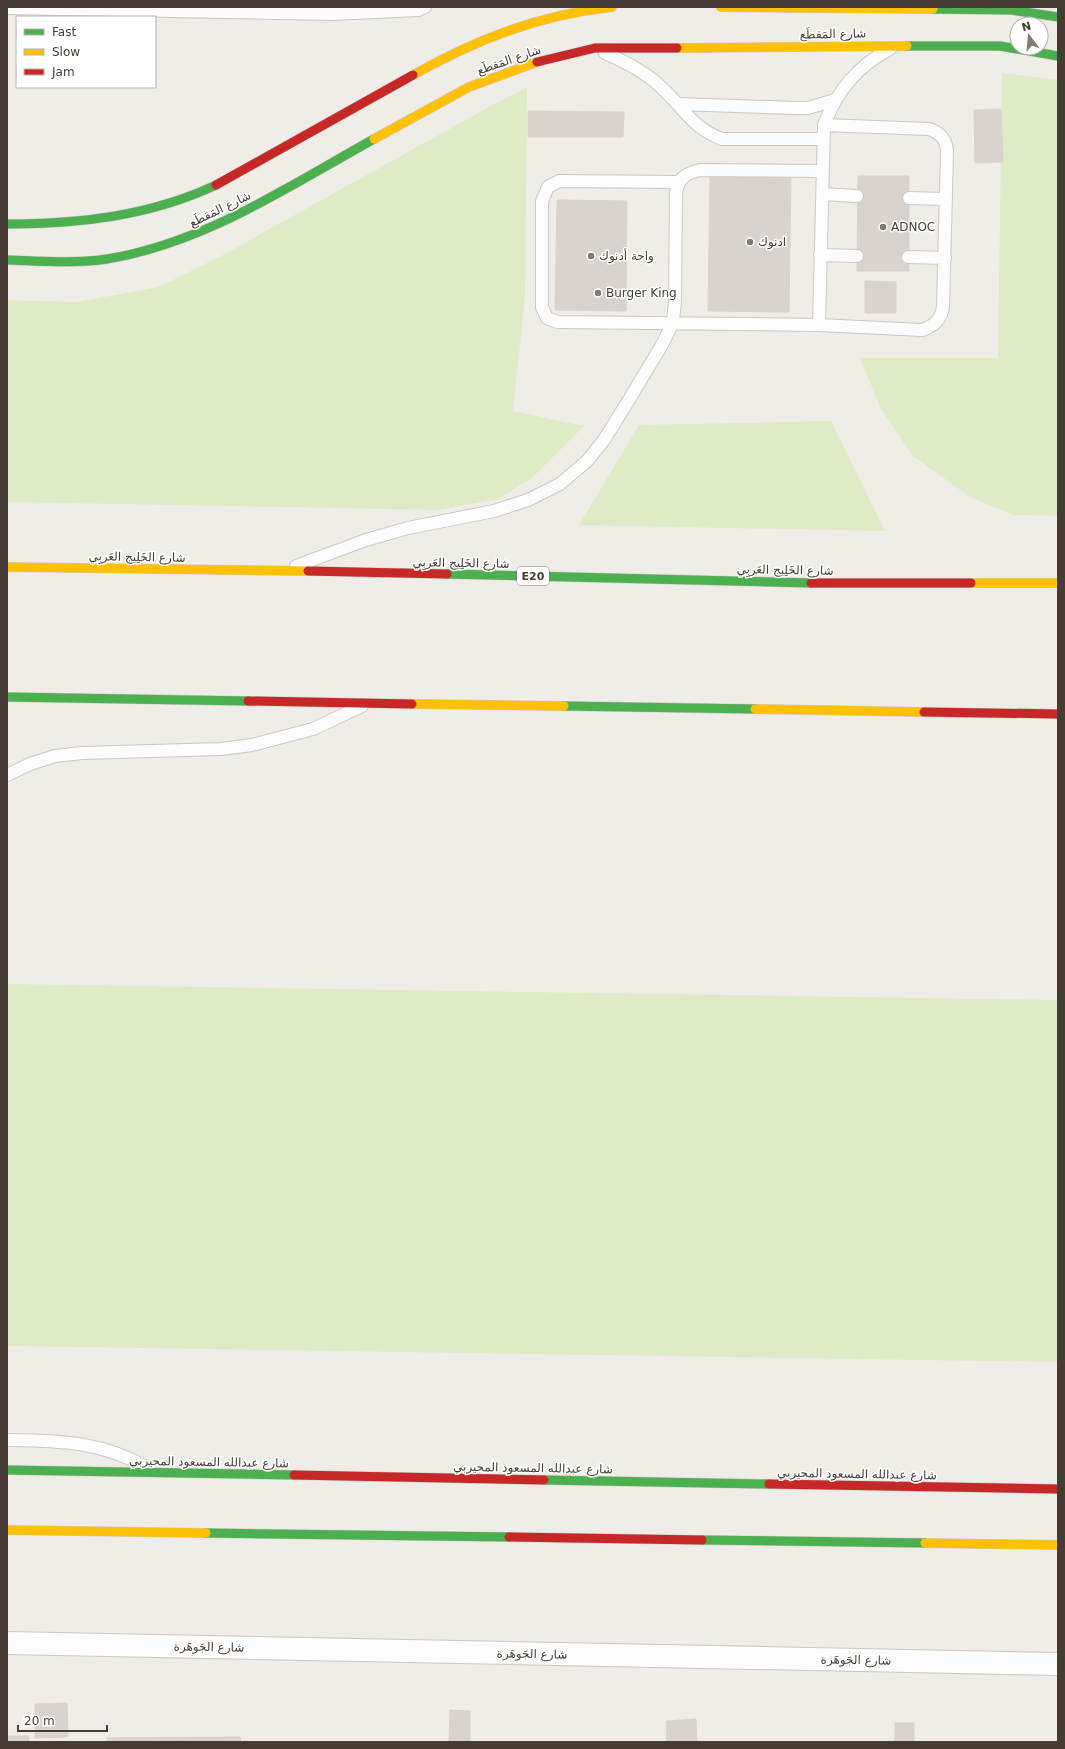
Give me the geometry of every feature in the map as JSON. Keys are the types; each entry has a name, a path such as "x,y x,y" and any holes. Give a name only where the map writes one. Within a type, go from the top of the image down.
{"main road":[{"name":"شارع المَقطَع","path":"7,224 66,224 97,221 157,208 186,198 215,186 358,106 398,81 482,41 552,17 578,11 612,7"},
{"name":"شارع المَقطَع","path":"722,7 999,9 1058,17"},
{"name":"شارع المَقطَع","path":"7,260 83,261 117,257 151,250 184,239 216,226 469,87 531,64 595,48 898,45 1000,46 1037,51 1058,56"},
{"name":"شارع الخَلِيج العَربِي","path":"7,567 284,570 868,584 1058,583"},
{"path":"7,697 1058,714"},
{"name":"شارع عبدالله المسعود المحيربي","path":"7,1470 1058,1489"},
{"path":"7,1530 1058,1545"}],"street":[{"name":"شارع الجَوهَرة","path":"7,1643 1058,1664"}],"lane":[{"path":"7,8 332,14 418,10 425,7"},
{"path":"819,325 824,125 835,100 852,78 862,68 880,55 898,45"},
{"path":"595,48 630,64 646,75 678,104 702,130 722,139 823,139"},
{"path":"678,104 795,108 815,106 835,100"},
{"path":"678,182 559,181 548,187 542,201 542,307 546,318 558,322 673,322 819,325 922,330 930,327 942,315 945,258 947,146 944,138 929,128 824,125"},
{"path":"284,570 325,554 408,528 494,511 528,500 560,484 587,461 604,440 663,343 673,322 676,301 676,192 678,182 691,172 700,170 822,171"},
{"path":"822,194 857,196"},
{"path":"909,198 946,199"},
{"path":"820,255 857,256"},
{"path":"908,258 945,258"},
{"path":"7,775 30,764 55,756 82,753 222,748 252,745 313,729 369,703"},
{"path":"7,1440 83,1443 109,1450 134,1460 158,1473"}],"green space":[{"path":"1002,73 1058,80 1058,516 1013,515 970,497 913,456 881,409 860,358 998,358"},
{"path":"527,88 525,297 513,411 584,426 532,478 498,499 439,510 7,502 7,300 77,302 159,287 225,254 487,108"},
{"path":"831,421 885,531 579,525 639,425"},
{"path":"7,984 1058,1000 1058,1362 7,1346"}],"building":[{"path":"1001,109 1003,162 975,163 974,110"},
{"path":"528,111 624,112 623,137 528,137"},
{"name":"ادنوك","path":"710,173 791,173 789,312 708,311"},
{"name":"ADNOC","path":"858,176 909,176 909,271 857,271"},
{"name":"واحة أدنوك","path":"557,200 627,201 626,311 555,310"},
{"path":"865,281 896,282 896,313 865,313"},
{"path":"67,1703 68,1737 35,1738 35,1704"},
{"path":"450,1710 470,1711 470,1742 449,1742"},
{"path":"696,1719 697,1742 667,1742 666,1721"},
{"path":"895,1723 914,1723 914,1742 895,1742"},
{"path":"7,1736 29,1736 29,1742 7,1742"},
{"path":"240,1737 241,1742 107,1742 107,1738"}],"traffic: fast":[{"path":"933,9 1011,10 1058,17"},
{"path":"907,46 1000,46 1058,56"},
{"path":"7,260 57,262 95,261 143,251 178,240 245,211 374,139"},
{"path":"7,224 61,222 114,216 166,204 191,196 216,185"},
{"path":"447,574 811,583"},
{"path":"7,697 248,701"},
{"path":"564,706 755,709"},
{"path":"7,1470 294,1475"},
{"path":"544,1480 769,1484"},
{"path":"206,1533 509,1537"},
{"path":"702,1540 925,1543"}],"traffic: slow":[{"path":"413,75 461,50 509,30 559,16 612,7"},
{"path":"721,7 933,9"},
{"path":"677,48 907,46"},
{"path":"374,139 469,87 537,62"},
{"path":"7,567 308,571"},
{"path":"971,583 1058,583"},
{"path":"412,704 564,706"},
{"path":"755,709 924,712"},
{"path":"7,1530 206,1533"},
{"path":"925,1543 1058,1545"}],"traffic: jam":[{"path":"537,62 595,48 677,48"},
{"path":"216,185 413,75"},
{"path":"308,571 447,574"},
{"path":"811,583 971,583"},
{"path":"248,701 412,704"},
{"path":"924,712 1058,714"},
{"path":"294,1475 544,1480"},
{"path":"769,1484 1058,1489"},
{"path":"509,1537 702,1540"}],"place":[{"name":"ADNOC","path":"883,227"},
{"name":"ادنوك","path":"750,242"},
{"name":"واحة أدنوك","path":"591,256"},
{"name":"Burger King","path":"598,293"}]}
